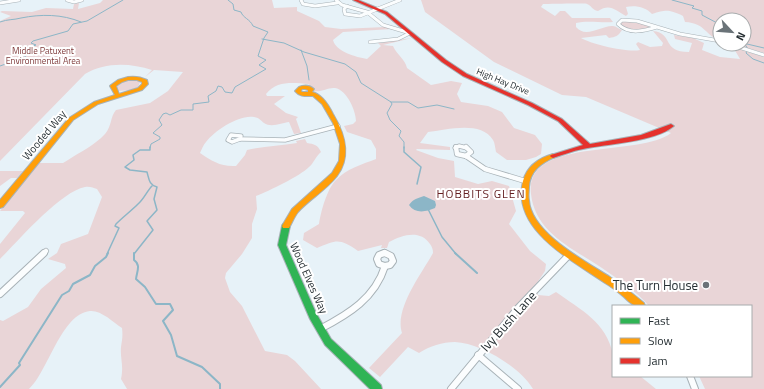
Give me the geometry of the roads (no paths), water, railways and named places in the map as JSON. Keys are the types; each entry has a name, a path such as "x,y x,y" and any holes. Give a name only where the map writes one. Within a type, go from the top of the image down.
{"street":[{"path":"0,7 0,3 19,0"},
{"path":"67,0 72,0 74,2 82,0"},
{"path":"301,0 303,4 308,6 322,6 336,1"},
{"name":"High Hay Drive","path":"355,0 386,13 398,28"},
{"path":"346,6 344,11 348,16 358,17 370,13 376,9 394,4 400,0"},
{"name":"High Hay Drive","path":"336,1 346,6 370,13 380,24 398,28 410,33 431,52 464,75 537,105 557,116 574,130 589,147"},
{"path":"656,27 648,30 634,31 622,28 618,24 619,21 628,20 656,27 680,34 712,40"},
{"path":"370,42 398,38 410,33"},
{"path":"752,52 764,55"},
{"name":"Wood Elves Way","path":"310,92 320,99 338,126 344,145 344,152 340,165 326,183 293,211 288,218 282,232 282,245 320,329 336,350 377,389"},
{"name":"Wooded Way","path":"0,205 70,119 89,106 116,95"},
{"path":"240,139 278,141 338,126"},
{"path":"640,305 610,281 568,256 548,239 531,216 525,200 525,181 532,168 545,158 563,151 651,137 664,132 672,126"},
{"path":"466,156 472,162 486,169 525,181"},
{"path":"0,294 22,275 46,250"},
{"name":"Ivy Bush Lane","path":"451,389 518,308 568,256"},
{"path":"320,329 350,314 358,307 382,276 385,266"},
{"path":"478,355 518,389"},
{"path":"690,377 695,389"}],"water":[{"path":"424,196 435,201 435,208 417,211 411,208 409,205 414,200"}],"waterway":[{"path":"0,66 25,57 26,55 24,53 27,48 36,45 31,43 33,41 68,31 73,24 87,21 123,0"},
{"path":"228,0 233,4 234,10 241,12 253,26 268,32 264,39"},
{"path":"672,0 694,6 692,8 702,11 702,15 712,20"},
{"path":"0,22 44,15 66,17 81,22"},
{"path":"150,148 151,144 160,139 160,137 153,133 162,125 159,120 163,114 166,113 170,115 181,110 193,110 193,104 209,102 208,96 216,91 218,86 222,87 225,92 232,93 235,87 266,69 259,65 266,60 258,56 264,39"},
{"path":"264,39 284,43 301,51"},
{"path":"752,45 764,48"},
{"path":"301,51 345,64 356,72 361,83 391,102"},
{"path":"301,51 307,66 309,80"},
{"path":"746,52 753,59 764,63"},
{"path":"391,102 408,102 418,108 437,105 454,109"},
{"path":"391,102 392,104 387,113 390,120 401,131 399,136 404,142 404,152 421,167 417,184"},
{"path":"134,254 153,230 147,221 157,210 154,199 157,187 151,183 147,172 130,170 125,167 134,160 133,155 140,150 150,150 150,148"},
{"path":"107,254 119,228 115,226 116,224 140,202 152,186"},
{"path":"428,209 442,237 456,254"},
{"path":"0,387 20,365 19,363 62,295 69,291 73,284 90,275 95,266 106,257 108,253"},
{"path":"134,254 134,260 138,266 136,279 145,287 156,304 170,304 173,310 163,321 171,335 177,356 202,367 220,384 220,389"},
{"path":"456,254 477,273"}],"place":[{"name":"The Turn House","path":"706,285"}],"district":[{"name":"HOBBITS GLEN","path":"481,193"}],"park label":[{"name":"Middle Patuxent Environmental Area","path":"43,56"}]}
